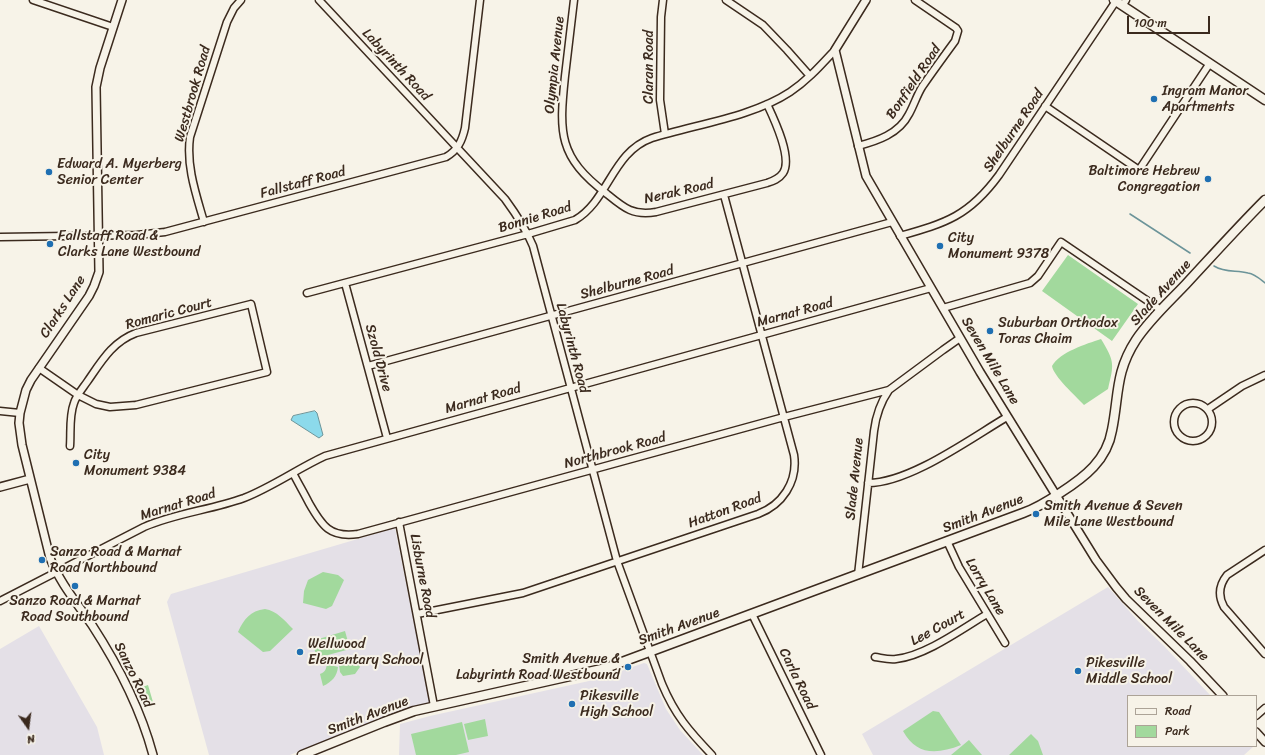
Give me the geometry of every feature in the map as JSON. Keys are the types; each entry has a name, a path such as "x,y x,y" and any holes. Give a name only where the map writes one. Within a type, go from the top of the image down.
{"main road":[{"path":"1120,2 1265,100"},
{"name":"Slade Avenue","path":"1056,496 1091,471 1105,451 1110,441 1113,429 1117,388 1124,362 1136,340 1162,310 1265,200"},
{"name":"Smith Avenue","path":"302,755 384,722 434,706 593,671 650,652 1033,509 1056,496"}],"street":[{"path":"33,0 113,27"},
{"name":"Clarks Lane","path":"30,479 19,434 20,412 26,390 39,368 89,296 99,272 96,87 100,68 122,0"},
{"name":"Westbrook Road","path":"204,222 189,164 188,154 190,137 227,22 234,8 241,0"},
{"name":"Labyrinth Road","path":"319,0 505,200 528,234 533,246 617,561 662,684 676,714 712,755"},
{"path":"458,148 466,128 480,0"},
{"name":"Olympia Avenue","path":"574,0 562,108 562,128 566,147 574,162 589,180 602,191"},
{"name":"Claran Road","path":"663,0 660,100 665,134"},
{"path":"726,0 767,30 810,76"},
{"path":"835,50 866,0"},
{"name":"Bonfield Road","path":"858,146 882,138 897,129 903,123 916,96 955,41 958,31 952,24 915,0"},
{"name":"Shelburne Road","path":"900,236 949,220 984,194 999,175 1045,106 1120,2"},
{"name":"Bonnie Road","path":"307,293 575,220 591,207 623,159 633,148 645,140 741,114 767,104 792,91 810,76 835,50"},
{"name":"Seven Mile Lane","path":"835,50 866,176 1007,417 1096,560 1116,587 1222,695"},
{"path":"1045,106 1139,170 1210,63"},
{"name":"Nerak Road","path":"602,191 624,208 635,213 642,214 656,212 774,181 782,175 786,162 778,129 767,104"},
{"name":"Fallstaff Road","path":"0,237 150,234 165,232 440,159 451,154 458,148"},
{"name":"Hatton Road","path":"417,614 518,594 758,514 773,507 790,486 795,471 794,455 724,195"},
{"name":"Shelburne Road","path":"368,366 892,222"},
{"path":"943,308 1030,283 1038,276 1061,242 1162,310"},
{"name":"Szold Drive","path":"345,283 387,438"},
{"name":"Marnat Road","path":"0,601 144,527 165,519 257,493 325,456 931,288"},
{"name":"Romaric Court","path":"70,446 74,402 78,395 106,354 122,339 136,333 251,304 268,372 127,406 103,406 78,395"},
{"name":"Northbrook Road","path":"293,473 316,516 324,526 335,533 350,535 784,417 889,390 960,338"},
{"path":"39,368 78,395"},
{"path":"1208,409 1242,386 1265,375"},
{"name":"Slade Avenue","path":"858,575 877,411 889,390"},
{"path":"1192,402 1198,403 1208,409 1212,418 1212,424 1208,435 1203,439 1192,441 1186,440 1177,433 1174,422 1177,411 1181,407 1192,402"},
{"path":"0,411 20,412"},
{"path":"868,483 889,480 925,466 1007,417"},
{"path":"0,487 30,479"},
{"name":"Sanzo Road","path":"30,479 46,546 56,572 92,626 116,666 138,712 152,755"},
{"name":"Lisburne Road","path":"399,522 434,706"},
{"name":"Lorry Lane","path":"947,541 959,567 1005,643"},
{"path":"1265,550 1228,575 1223,580 1220,591 1224,608 1265,654"},
{"name":"Carla Road","path":"752,614 821,755"},
{"name":"Lee Court","path":"875,657 896,659 913,656 930,648 987,614"},
{"path":"1257,715 1265,708"},
{"path":"1257,733 1265,742"}],"shaded area":[{"name":"Wellwood Elementary School","path":"395,528 430,703 385,716 290,755 209,755 167,602 171,594"},
{"name":"Pikesville Middle School","path":"1108,587 1138,621 1210,695 1127,695 1127,747 1253,747 1244,755 873,755 862,734"},
{"path":"39,626 97,727 104,755 0,755 0,649"},
{"name":"Pikesville High School","path":"644,663 647,664 666,709 680,730 703,755 399,755 400,724 598,679"}],"green space":[{"path":"1068,255 1138,304 1112,341 1042,291"},
{"path":"1101,339 1109,353 1112,363 1108,389 1084,405 1061,381 1052,366 1067,353"},
{"path":"323,572 338,575 344,580 332,606 326,609 303,603 304,591 308,580"},
{"path":"265,609 277,614 293,629 270,651 263,652 238,632 248,616"},
{"path":"345,631 350,649 317,658 312,641"},
{"path":"353,656 360,667 355,674 343,676 340,672 339,665"},
{"path":"327,664 338,667 334,678 323,686 320,674 325,670"},
{"path":"148,685 153,702 144,705 137,689"},
{"path":"933,711 939,712 961,745 943,750 928,751 920,749 908,739 903,731"},
{"path":"485,719 488,736 468,740 464,724"},
{"path":"462,722 469,752 456,755 416,755 411,734"},
{"path":"1031,734 1038,741 1043,755 1009,755"},
{"path":"969,740 982,755 951,755"}],"water":[{"path":"315,411 317,413 323,435 319,438 291,420 293,416"}],"waterway":[{"path":"1130,214 1190,253"},
{"path":"1214,266 1226,270 1251,274 1265,283"}],"place":[{"name":"Ingram Manor Apartments","path":"1154,99"},
{"name":"Edward A. Myerberg Senior Center","path":"49,172"},
{"name":"Baltimore Hebrew Congregation","path":"1208,179"},
{"name":"Fallstaff Road & Clarks Lane Westbound","path":"50,244"},
{"name":"City Monument 9378","path":"940,246"},
{"name":"Suburban Orthodox Toras Chaim","path":"990,331"},
{"name":"City Monument 9384","path":"76,463"},
{"name":"Smith Avenue & Seven Mile Lane Westbound","path":"1036,514"},
{"name":"Sanzo Road & Marnat Road Northbound","path":"42,560"},
{"name":"Sanzo Road & Marnat Road Southbound","path":"75,586"},
{"name":"Wellwood Elementary School","path":"300,652"},
{"name":"Smith Avenue & Labyrinth Road Westbound","path":"628,667"},
{"name":"Pikesville Middle School","path":"1078,671"},
{"name":"Pikesville High School","path":"572,704"}]}
